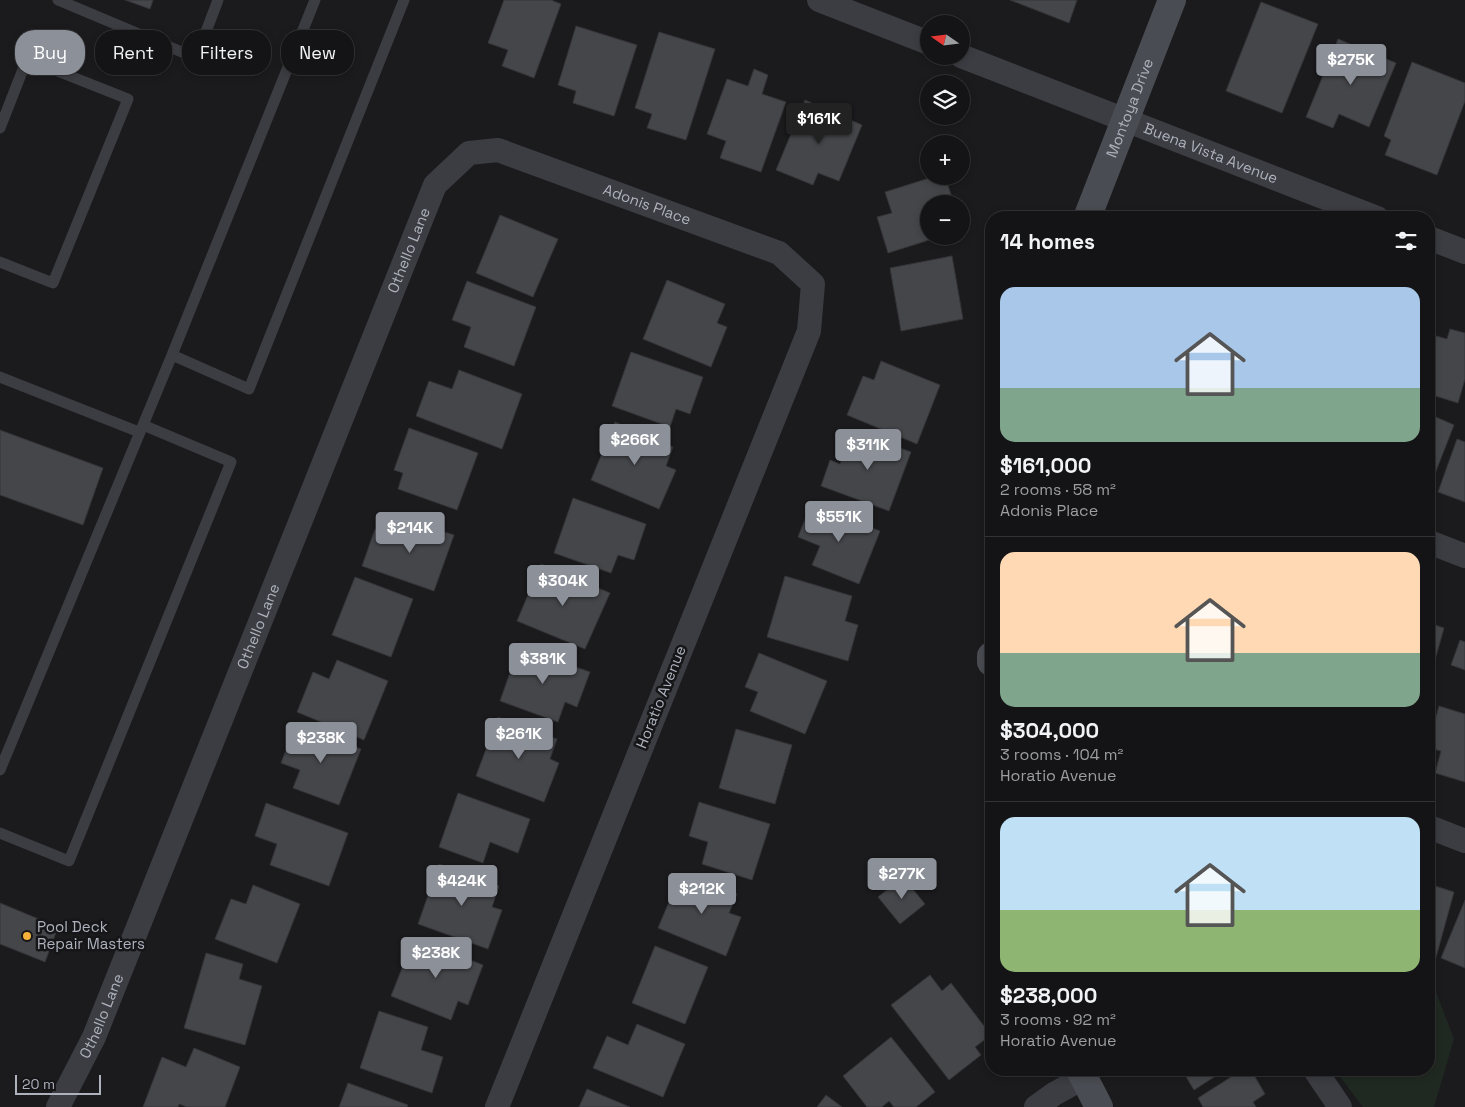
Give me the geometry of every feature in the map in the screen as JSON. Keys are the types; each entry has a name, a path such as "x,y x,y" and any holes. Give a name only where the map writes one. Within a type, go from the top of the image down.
{"street":[{"path":"819,0 920,39"},
{"name":"Montoya Drive","path":"1090,211 1172,0"},
{"name":"Buena Vista Avenue","path":"970,60 1359,211"},
{"name":"Adonis Place","path":"469,153 498,150 779,253 813,284"},
{"name":"Othello Lane","path":"58,1107 94,1037 435,185 469,153"},
{"path":"1435,240 1465,252"},
{"name":"Horatio Avenue","path":"496,1107 809,331 813,284"},
{"path":"1435,544 1465,556"},
{"path":"1435,829 1465,841"},
{"path":"1036,1107 1079,1076"},
{"path":"1083,1076 1099,1107"},
{"path":"1320,1076 1340,1107"}],"lane":[{"path":"58,0 196,58 218,0"},
{"path":"0,770 172,355 315,0"},
{"path":"172,355 249,389 404,0"},
{"path":"0,128 27,59 128,99 53,283 0,262"},
{"path":"0,377 231,462 69,860 0,833"}],"shaded area":[{"path":"1436,992 1454,1039 1434,1107 1363,1107 1340,1076 1435,1076"}],"building":[{"path":"125,0 153,0 150,9"},
{"path":"504,0 551,0 561,4 534,78 502,66 508,50 488,43"},
{"path":"1010,0 1077,0 1069,23"},
{"path":"1261,2 1318,24 1282,113 1226,91"},
{"path":"576,26 637,45 614,116 573,103 576,91 558,85"},
{"path":"659,32 715,49 686,140 647,128 652,114 635,108"},
{"path":"1338,39 1396,63 1369,127 1339,114 1333,128 1306,117"},
{"path":"1412,62 1465,83 1465,101 1437,175 1385,155 1391,140 1384,136"},
{"path":"754,69 768,75 762,94 786,102 761,172 720,158 726,141 707,134 727,79 748,86"},
{"path":"805,100 862,125 839,181 818,173 813,185 776,170"},
{"path":"920,181 920,185 948,185 951,195 920,195 920,243 888,253 877,217 892,213 885,192"},
{"path":"500,215 558,239 533,297 476,273"},
{"path":"952,256 963,319 901,331 890,268"},
{"path":"667,280 725,304 717,323 727,327 711,367 643,339"},
{"path":"467,281 536,307 514,366 464,347 471,327 452,320"},
{"path":"1450,329 1465,333 1465,379 1458,403 1435,396 1435,336 1447,339"},
{"path":"631,352 703,377 690,414 676,409 670,427 612,406"},
{"path":"881,361 940,385 917,444 847,415 863,376 874,380"},
{"path":"459,370 522,394 502,449 416,416 429,381 452,389"},
{"path":"1435,417 1454,425 1435,474"},
{"path":"615,422 673,447 666,466 676,470 659,509 591,480"},
{"path":"409,428 478,453 457,510 398,489 403,473 394,470"},
{"path":"0,430 103,468 83,525 0,495"},
{"path":"853,431 911,452 889,511 821,486 830,460 840,464"},
{"path":"1457,439 1465,442 1465,502 1438,492"},
{"path":"573,498 646,524 634,560 618,555 611,573 554,553"},
{"path":"811,504 880,531 859,584 812,565 820,546 798,537"},
{"path":"405,519 454,535 434,591 362,566 375,529 399,538"},
{"path":"541,564 610,593 585,649 517,621"},
{"path":"785,576 852,596 845,621 858,625 848,661 767,637"},
{"path":"355,577 413,599 391,657 332,635"},
{"path":"1435,625 1444,628 1435,660"},
{"path":"1460,640 1465,642 1465,670 1451,665"},
{"path":"519,647 590,672 577,707 565,702 558,722 500,701"},
{"path":"759,653 827,681 805,734 750,711 758,692 745,687"},
{"path":"337,660 388,681 364,740 297,712 313,672 329,679"},
{"path":"1439,706 1465,714 1465,782 1435,773 1441,751 1435,750 1435,720"},
{"path":"498,717 557,739 550,759 559,763 544,802 476,776"},
{"path":"296,724 361,749 339,805 293,788 300,770 281,763"},
{"path":"736,729 792,745 775,804 719,788"},
{"path":"458,793 530,819 518,853 490,842 483,863 439,847"},
{"path":"699,802 770,824 752,880 702,864 708,842 689,836"},
{"path":"266,803 348,833 329,886 270,865 277,844 255,836"},
{"path":"439,864 499,886 492,907 502,910 488,949 418,924"},
{"path":"687,874 737,894 729,913 741,917 726,956 658,928 674,890 680,893"},
{"path":"903,877 925,904 900,924 878,897"},
{"path":"253,885 300,904 277,963 215,939 231,899 246,904"},
{"path":"1435,886 1454,892 1435,961"},
{"path":"1465,900 1465,968 1441,958"},
{"name":"Pool Deck Repair Masters","path":"0,903 58,927 45,962 0,944"},
{"path":"414,938 483,965 468,1005 458,1001 451,1020 391,996"},
{"path":"655,946 708,967 685,1024 632,1003"},
{"path":"206,953 243,964 239,979 262,986 245,1045 184,1028"},
{"path":"930,975 942,991 951,983 985,1027 985,1040 975,1047 981,1055 949,1080 891,1005"},
{"path":"379,1011 428,1027 421,1050 443,1057 432,1093 360,1068"},
{"path":"637,1024 685,1044 663,1097 593,1068 607,1036 628,1045"},
{"path":"891,1037 935,1092 916,1107 894,1107 889,1101 882,1107 867,1107 843,1076"},
{"path":"194,1048 240,1067 225,1107 187,1107 179,1104 178,1107 143,1107 162,1057 186,1067"},
{"path":"1186,1076 1216,1076 1194,1090"},
{"path":"1233,1076 1254,1076 1265,1094 1253,1102 1256,1107 1203,1107 1198,1098"},
{"path":"348,1083 408,1105 407,1107 339,1107"},
{"path":"587,1089 630,1107 579,1107"},
{"path":"826,1095 842,1107 817,1107"}],"place":[{"name":"Pool Deck Repair Masters","path":"27,936"}]}
